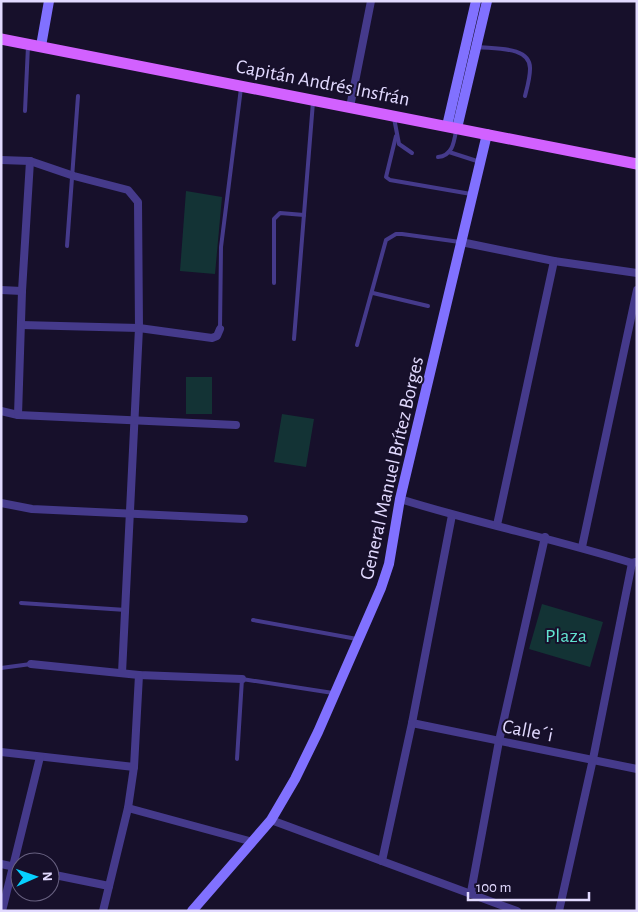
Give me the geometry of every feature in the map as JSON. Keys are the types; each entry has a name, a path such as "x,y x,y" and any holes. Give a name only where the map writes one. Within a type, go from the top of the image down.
{"main road":[{"name":"Capitán Andrés Insfrán","path":"1,39 637,164"}],"street":[{"path":"41,46 49,1"},
{"path":"350,107 371,1"},
{"path":"452,127 476,1"},
{"path":"452,127 487,1"},
{"name":"General Manuel Brítez Borges","path":"192,911 271,820 295,779 387,571 400,499 488,134"},
{"path":"1,160 30,161 74,176 128,190 138,202 139,328 128,514 126,610 122,673"},
{"path":"18,415 22,291 30,161"},
{"path":"461,242 554,261 637,273"},
{"path":"497,525 554,261"},
{"path":"1,290 22,291"},
{"path":"582,547 637,290"},
{"path":"21,324 139,328 212,338 217,336 220,330"},
{"path":"1,412 18,415 236,425"},
{"path":"400,499 452,515 545,537 635,562 559,911"},
{"path":"1,503 32,509 244,519"},
{"path":"382,861 412,722 452,515"},
{"path":"471,892 499,741 545,537"},
{"path":"31,664 139,675 242,679"},
{"path":"103,911 128,808 134,767 139,675"},
{"name":"Calle´i","path":"412,722 637,769"},
{"path":"1,752 134,767"},
{"path":"19,852 40,757"},
{"path":"128,808 253,842"},
{"path":"271,820 471,892 502,908 516,911"},
{"path":"60,876 109,886"},
{"path":"2,911 10,886"}],"lane":[{"path":"25,111 28,44"},
{"path":"476,46 517,51 524,55 530,69 525,96"},
{"path":"220,330 221,246 241,86"},
{"path":"67,246 74,176 78,96"},
{"path":"294,339 313,100"},
{"path":"394,116 396,136 402,149 412,154"},
{"path":"449,152 452,127"},
{"path":"396,136 386,177 390,180 473,195"},
{"path":"438,157 449,152 481,162"},
{"path":"274,283 274,219 280,213 304,215"},
{"path":"357,345 373,293 386,240 396,234 439,237 461,242"},
{"path":"373,293 428,306"},
{"path":"21,604 126,610"},
{"path":"253,620 358,639"},
{"path":"1,668 31,664"},
{"path":"237,759 242,679 334,694"}],"green space":[{"path":"186,191 222,197 215,274 180,271"},
{"path":"186,377 212,377 212,414 186,414"},
{"path":"282,414 314,419 306,467 274,462"},
{"name":"Plaza","path":"542,604 603,622 590,667 529,649"}]}
